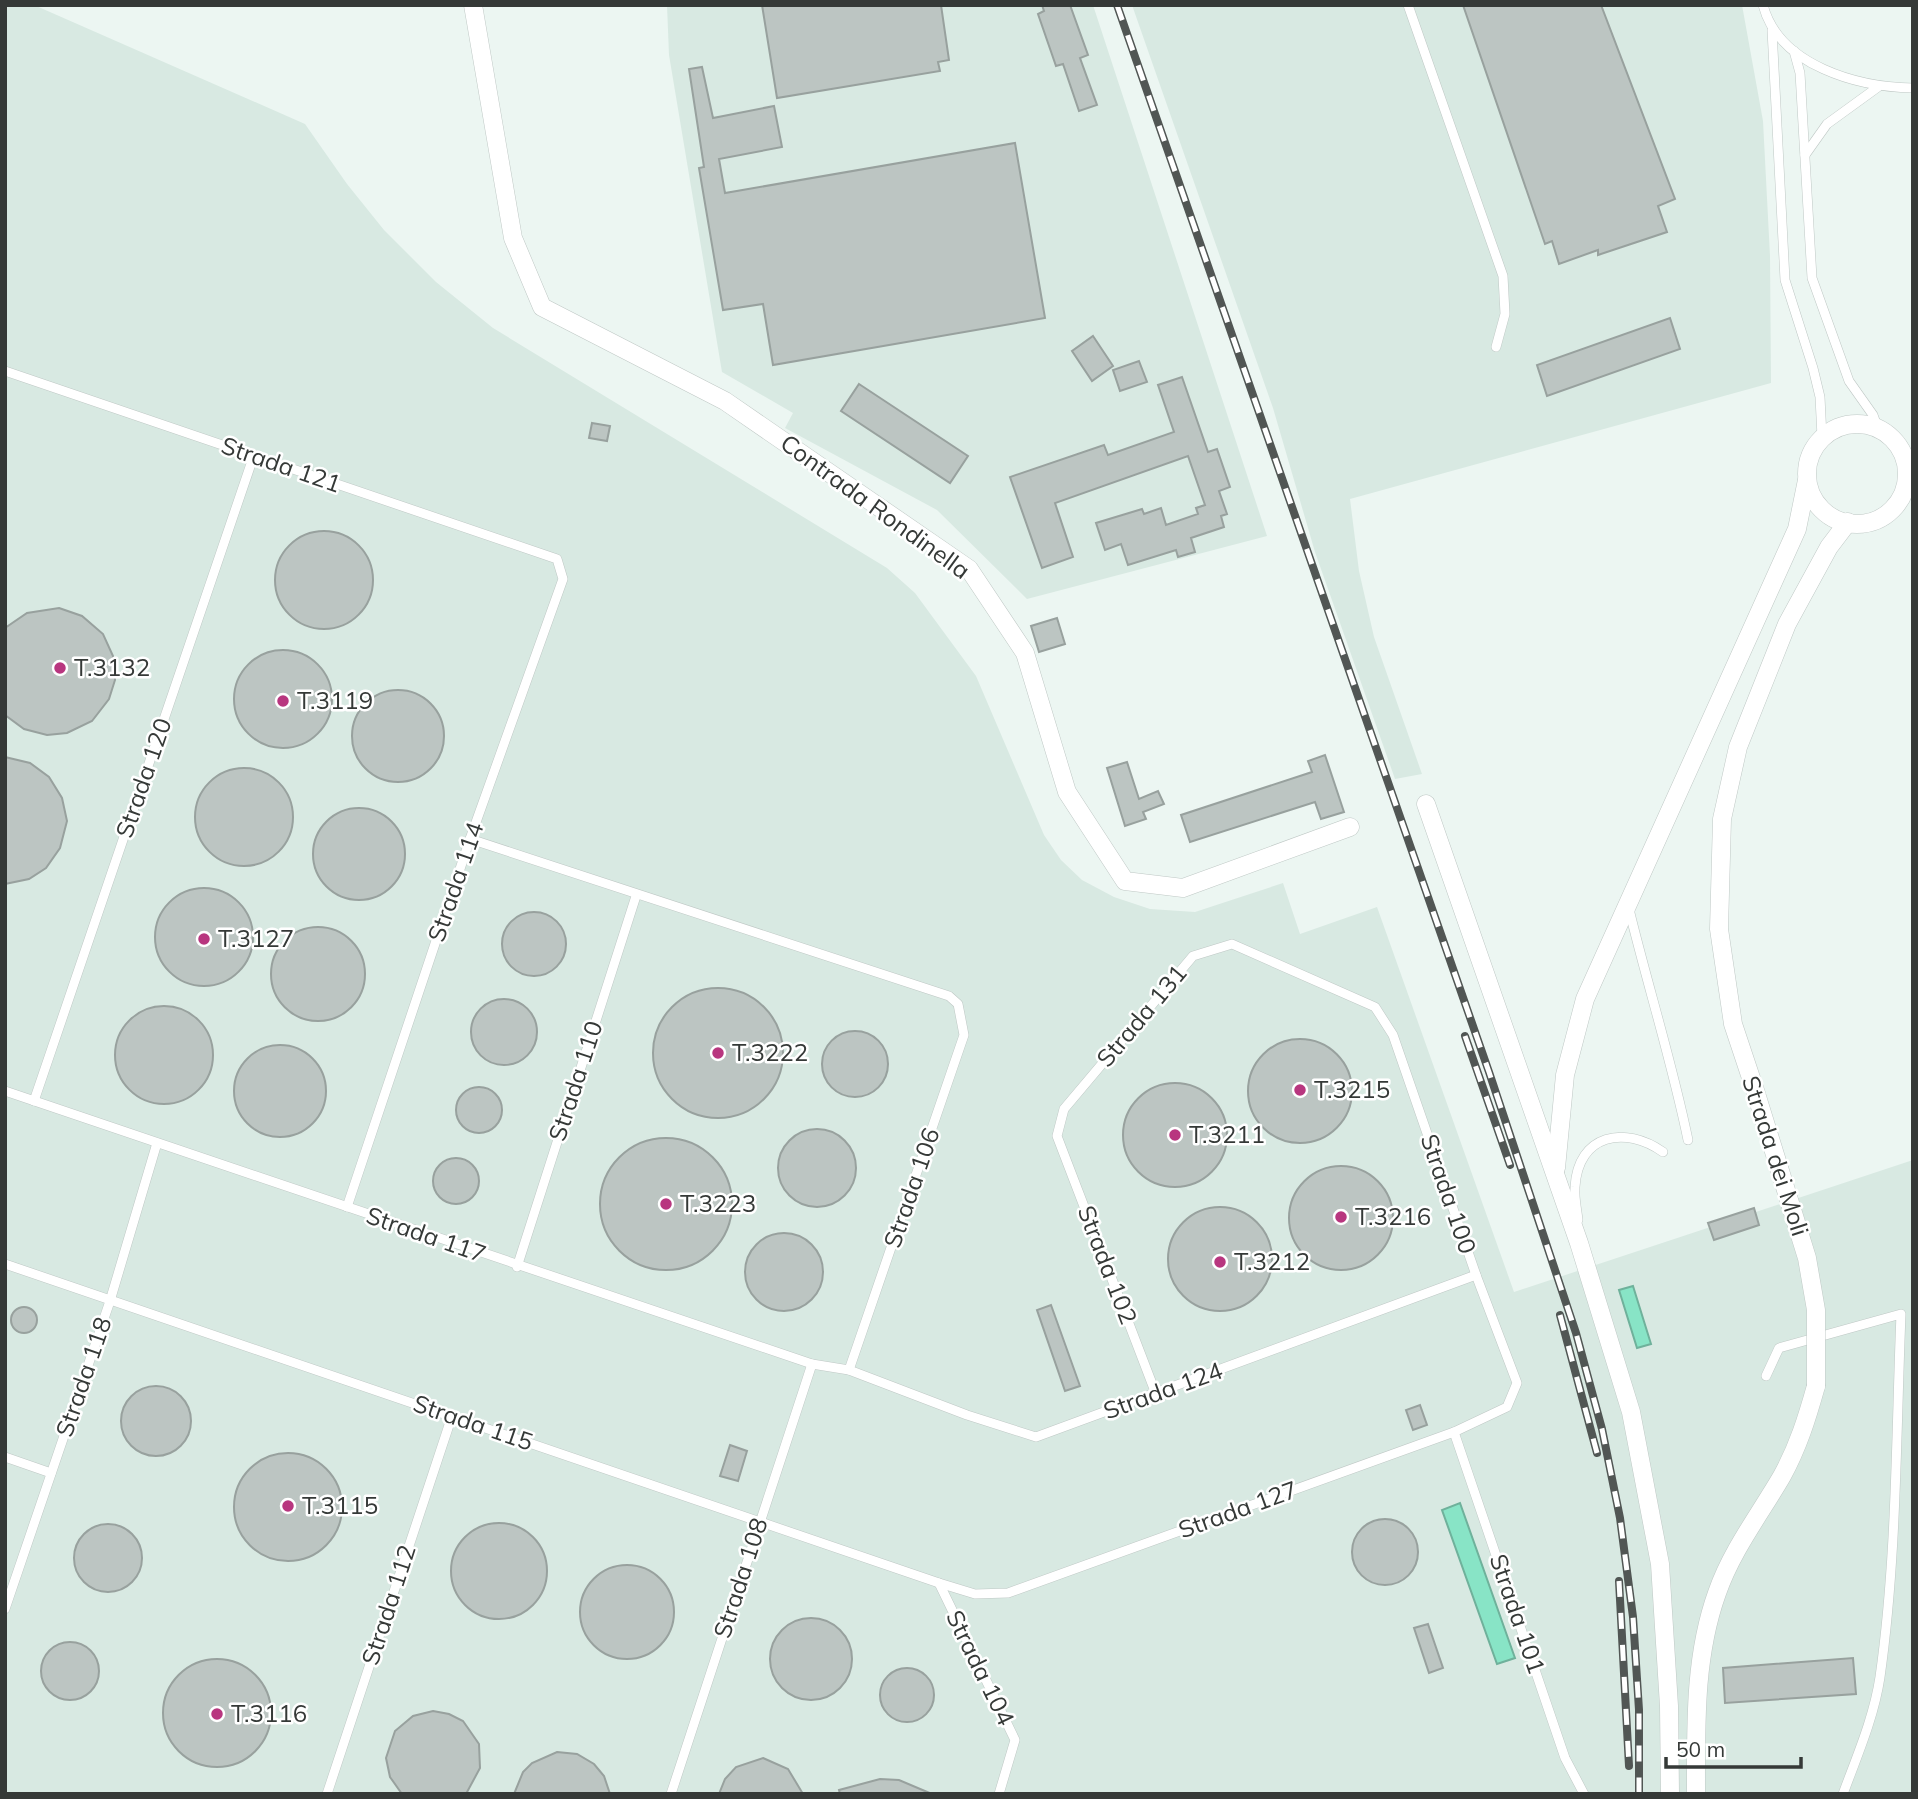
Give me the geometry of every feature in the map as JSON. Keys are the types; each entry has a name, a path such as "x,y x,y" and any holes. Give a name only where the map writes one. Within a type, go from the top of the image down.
{"street":[{"name":"Contrada Rondinella","path":"473,5 513,238 542,307 725,401 969,569 1026,653 1067,792 1125,881 1183,888 1350,827"},
{"path":"1556,1175 1565,1075 1585,999 1629,907 1797,529 1807,480 1808,458 1822,437 1836,428 1852,425 1878,429 1894,440 1910,463 1909,477 1896,505 1883,516 1865,524 1836,518 1817,502 1807,480"},
{"name":"Strada dei Moli","path":"1696,1794 1700,1662 1717,1593 1738,1548 1783,1475 1803,1433 1816,1386 1816,1310 1807,1258 1733,1024 1719,929 1722,819 1738,747 1787,624 1829,547 1848,522"},
{"path":"1426,804 1579,1242 1631,1412 1660,1564 1669,1706 1670,1794"}],"lane":[{"path":"1408,5 1503,276 1505,314 1496,348"},
{"path":"1763,5 1772,30 1785,281 1820,397 1822,437"},
{"path":"1772,30 1794,51 1851,81 1878,87 1913,88"},
{"path":"1794,51 1800,73 1812,278 1830,337 1849,381 1873,415 1878,429"},
{"path":"1805,155 1827,124 1878,87"},
{"name":"Strada 121","path":"5,371 557,559"},
{"name":"Strada 120","path":"34,1101 254,455"},
{"name":"Strada 114","path":"347,1207 470,839 562,579 557,559"},
{"path":"470,839 635,896"},
{"name":"Strada 106","path":"635,896 949,996 958,1004 964,1035 849,1370"},
{"name":"Strada 110","path":"517,1266 635,896"},
{"path":"1629,907 1654,1012 1671,1058 1688,1140"},
{"name":"Strada 131","path":"1057,1136 1064,1109 1193,956 1232,944 1375,1007"},
{"name":"Strada 100","path":"1375,1007 1393,1035 1476,1275 1517,1383"},
{"name":"Strada 117","path":"5,1091 813,1364 849,1370"},
{"path":"1579,1242 1575,1186 1582,1161 1596,1143 1623,1135 1646,1140 1662,1152"},
{"name":"Strada 102","path":"1057,1136 1156,1394"},
{"name":"Strada 118","path":"5,1609 110,1301 157,1143"},
{"name":"Strada 115","path":"5,1264 760,1519 939,1583"},
{"name":"Strada 124","path":"849,1370 967,1415 1036,1437 1476,1275"},
{"path":"1766,1376 1779,1348 1901,1314 1891,1545 1880,1678 1870,1719 1843,1794"},
{"name":"Strada 108","path":"671,1794 813,1364"},
{"name":"Strada 127","path":"939,1583 975,1594 1008,1593 1454,1432 1507,1407 1517,1383"},
{"name":"Strada 112","path":"327,1794 452,1416"},
{"name":"Strada 101","path":"1454,1432 1565,1758 1584,1794"},
{"path":"5,1457 51,1473"},
{"name":"Strada 104","path":"939,1583 1015,1740 999,1794"}],"shaded area":[{"path":"5,5 34,5 305,124 347,184 384,230 436,282 493,328 887,568 915,593 976,676 1044,835 1061,860 1082,880 1114,897 1150,909 1195,912 1283,883 1300,934 1377,907 1514,1292 1913,1160 1913,1794 5,1794"},
{"path":"667,5 1093,5 1267,536 1027,599 937,510 785,428 793,413 722,372 669,55"},
{"path":"1132,5 1742,5 1763,121 1770,256 1771,383 1350,499 1359,571 1374,637 1422,774 1395,779 1315,552 1273,408"},
{"path":"1633,1286 1651,1344 1637,1348 1619,1290"},
{"path":"1460,1503 1515,1658 1497,1664 1442,1510"}],"building":[{"path":"762,5 941,5 949,60 938,62 940,71 777,98"},
{"path":"1042,5 1070,5 1088,55 1080,58 1097,105 1079,111 1063,64 1056,66 1038,14 1044,11"},
{"path":"1463,5 1601,5 1675,199 1658,206 1667,232 1598,255 1598,250 1559,264 1552,241 1545,244"},
{"path":"702,67 713,118 774,106 782,147 719,159 725,193 1015,143 1045,318 773,365 763,304 723,310 699,168 704,167 689,69"},
{"path":"1670,318 1680,349 1547,396 1537,365"},
{"path":"1093,336 1113,366 1092,381 1072,351"},
{"path":"1139,361 1147,382 1120,391 1113,370"},
{"path":"1182,377 1208,452 1217,449 1230,487 1219,491 1227,514 1221,516 1224,527 1191,538 1195,552 1178,557 1176,550 1128,565 1121,544 1105,550 1096,523 1142,509 1144,514 1161,508 1166,525 1198,514 1196,508 1205,505 1188,456 1055,503 1073,557 1042,568 1010,477 1104,445 1108,455 1174,432 1158,385"},
{"path":"859,384 968,456 950,483 841,411"},
{"path":"592,423 610,426 607,441 589,438"},
{"path":"324,531 343,535 359,545 369,561 373,580 369,599 359,615 343,625 324,629 305,625 289,615 279,599 275,580 279,561 289,545 305,535"},
{"name":"T.3132","path":"59,608 82,616 103,634 113,656 115,680 109,699 92,721 67,733 47,735 24,729 5,715 5,628 27,613"},
{"path":"1057,618 1065,644 1039,652 1031,626"},
{"name":"T.3119","path":"283,650 302,654 318,664 328,680 332,699 328,718 318,734 302,744 283,748 264,744 248,734 238,718 234,699 238,680 248,664 264,654"},
{"path":"389,690 407,690 424,697 437,710 444,727 444,745 437,762 424,775 407,782 389,782 372,775 359,762 352,745 352,727 359,710 372,697"},
{"path":"1325,755 1344,812 1321,819 1315,802 1190,842 1181,815 1312,772 1308,761"},
{"path":"5,757 30,763 49,777 62,798 67,821 60,848 46,868 29,879 5,884"},
{"path":"1127,762 1139,799 1158,791 1164,804 1143,812 1146,819 1125,826 1107,768"},
{"path":"244,768 263,772 279,782 289,798 293,817 289,836 279,852 263,862 244,866 225,862 209,852 199,836 195,817 199,798 209,782 225,772"},
{"path":"350,808 368,808 385,815 398,828 405,845 405,863 398,880 385,893 368,900 350,900 333,893 320,880 313,863 313,845 320,828 333,815"},
{"name":"T.3127","path":"204,888 223,892 239,902 249,918 253,937 249,956 239,972 223,982 204,986 185,982 169,972 159,956 155,937 159,918 169,902 185,892"},
{"path":"528,912 540,912 557,921 564,932 564,956 557,967 540,976 528,976 516,971 507,962 502,950 502,938 507,926 516,917"},
{"path":"318,927 336,931 351,941 361,956 365,974 361,992 351,1007 336,1017 318,1021 300,1017 285,1007 275,992 271,974 275,956 285,941 300,931"},
{"name":"T.3222","path":"718,988 743,993 764,1007 778,1028 783,1053 778,1078 764,1099 743,1113 718,1118 693,1113 672,1099 658,1078 653,1053 658,1028 672,1007 693,993"},
{"path":"504,999 517,1002 527,1009 534,1019 537,1032 534,1045 527,1055 517,1062 504,1065 491,1062 481,1055 474,1045 471,1032 474,1019 481,1009 491,1002"},
{"path":"164,1006 183,1010 199,1020 209,1036 213,1055 209,1074 199,1090 183,1100 164,1104 145,1100 129,1090 119,1074 115,1055 119,1036 129,1020 145,1010"},
{"path":"848,1031 862,1031 874,1036 883,1045 888,1064 886,1077 879,1088 862,1097 848,1097 836,1092 827,1083 822,1071 822,1057 827,1045 836,1036"},
{"name":"T.3215","path":"1300,1039 1320,1043 1337,1054 1348,1071 1352,1091 1348,1111 1337,1128 1320,1139 1300,1143 1280,1139 1263,1128 1252,1111 1248,1091 1252,1071 1263,1054 1280,1043"},
{"path":"271,1045 289,1045 306,1052 319,1065 326,1082 326,1100 319,1117 306,1130 289,1137 271,1137 254,1130 241,1117 234,1100 234,1082 241,1065 254,1052"},
{"name":"T.3211","path":"1175,1083 1195,1087 1212,1098 1223,1115 1227,1135 1223,1155 1212,1172 1195,1183 1175,1187 1155,1183 1138,1172 1127,1155 1123,1135 1127,1115 1138,1098 1155,1087"},
{"path":"479,1087 495,1094 502,1110 495,1126 479,1133 463,1126 456,1110 463,1094"},
{"path":"817,1129 832,1132 845,1140 853,1153 856,1168 853,1183 845,1196 832,1204 817,1207 802,1204 789,1196 781,1183 778,1168 781,1153 789,1140 802,1132"},
{"name":"T.3223","path":"666,1138 691,1143 713,1157 727,1179 732,1204 727,1229 713,1251 691,1265 666,1270 641,1265 619,1251 605,1229 600,1204 605,1179 619,1157 641,1143"},
{"path":"456,1158 465,1159 472,1165 478,1172 478,1190 472,1197 465,1203 456,1204 447,1203 440,1197 434,1190 433,1181 434,1172 440,1165 447,1159"},
{"name":"T.3216","path":"1341,1166 1361,1170 1378,1181 1389,1198 1393,1218 1389,1238 1378,1255 1361,1266 1341,1270 1321,1266 1304,1255 1293,1238 1289,1218 1293,1198 1304,1181 1321,1170"},
{"name":"T.3212","path":"1220,1207 1240,1211 1257,1222 1268,1239 1272,1259 1268,1279 1257,1296 1240,1307 1220,1311 1200,1307 1183,1296 1172,1279 1168,1259 1172,1239 1183,1222 1200,1211"},
{"path":"1754,1208 1759,1225 1714,1240 1708,1223"},
{"path":"776,1233 792,1233 806,1239 817,1250 823,1264 823,1280 817,1294 806,1305 792,1311 776,1311 762,1305 751,1294 745,1280 745,1264 751,1250 762,1239"},
{"path":"1051,1305 1080,1386 1065,1391 1037,1310"},
{"path":"24,1307 33,1311 37,1320 33,1329 24,1333 15,1329 11,1320 15,1311"},
{"path":"156,1386 181,1396 191,1421 181,1446 156,1456 131,1446 121,1421 131,1396"},
{"path":"1420,1405 1427,1425 1413,1430 1406,1410"},
{"path":"730,1445 747,1451 738,1481 720,1476"},
{"name":"T.3115","path":"288,1453 309,1457 326,1469 338,1486 342,1507 338,1528 326,1545 309,1557 288,1561 267,1557 250,1545 238,1528 234,1507 238,1486 250,1469 267,1457"},
{"path":"1385,1519 1398,1522 1408,1529 1415,1539 1418,1552 1415,1565 1408,1575 1398,1582 1385,1585 1372,1582 1362,1575 1355,1565 1352,1552 1355,1539 1362,1529 1372,1522"},
{"path":"499,1523 517,1527 533,1537 543,1553 547,1571 543,1589 533,1605 517,1615 499,1619 481,1615 465,1605 455,1589 451,1571 455,1553 465,1537 481,1527"},
{"path":"108,1524 121,1527 132,1534 139,1545 142,1558 139,1571 132,1582 121,1589 108,1592 95,1589 84,1582 77,1571 74,1558 77,1545 84,1534 95,1527"},
{"path":"627,1565 645,1568 660,1579 671,1594 674,1612 671,1630 660,1645 645,1656 627,1659 609,1656 594,1645 583,1630 580,1612 583,1594 594,1579 609,1568"},
{"path":"811,1618 827,1621 840,1630 849,1643 852,1659 849,1675 840,1688 827,1697 811,1700 795,1697 782,1688 773,1675 770,1659 773,1643 782,1630 795,1621"},
{"path":"1428,1624 1443,1668 1429,1673 1414,1628"},
{"path":"70,1642 86,1647 94,1655 99,1671 94,1687 86,1695 70,1700 54,1695 46,1687 41,1671 46,1655 54,1647"},
{"path":"1853,1658 1856,1694 1725,1703 1723,1668"},
{"name":"T.3116","path":"217,1659 238,1663 256,1674 267,1692 271,1713 267,1734 256,1752 238,1763 217,1767 196,1763 178,1752 167,1734 163,1713 167,1692 178,1674 196,1663"},
{"path":"907,1668 926,1676 934,1695 926,1714 907,1722 888,1714 880,1695 888,1676"},
{"path":"433,1711 449,1714 463,1721 479,1744 480,1768 466,1794 402,1794 390,1777 386,1758 395,1731 413,1716"},
{"path":"557,1752 577,1754 594,1764 604,1776 610,1794 514,1794 523,1772 532,1763"},
{"path":"763,1758 788,1769 803,1794 719,1794 725,1779 736,1767"},
{"path":"880,1779 899,1780 932,1794 840,1794 839,1790"}],"railway":[{"path":"1117,5 1489,1072 1576,1333 1602,1429 1620,1518 1633,1617 1639,1710 1639,1794"},
{"path":"1465,1036 1510,1165"},
{"path":"1560,1315 1597,1453"},
{"path":"1619,1581 1629,1766"}],"place":[{"name":"T.3132","path":"60,668"},
{"name":"T.3119","path":"283,701"},
{"name":"T.3127","path":"204,939"},
{"name":"T.3222","path":"718,1053"},
{"name":"T.3215","path":"1300,1090"},
{"name":"T.3211","path":"1175,1135"},
{"name":"T.3223","path":"666,1204"},
{"name":"T.3216","path":"1341,1217"},
{"name":"T.3212","path":"1220,1262"},
{"name":"T.3115","path":"288,1506"},
{"name":"T.3116","path":"217,1714"}]}
